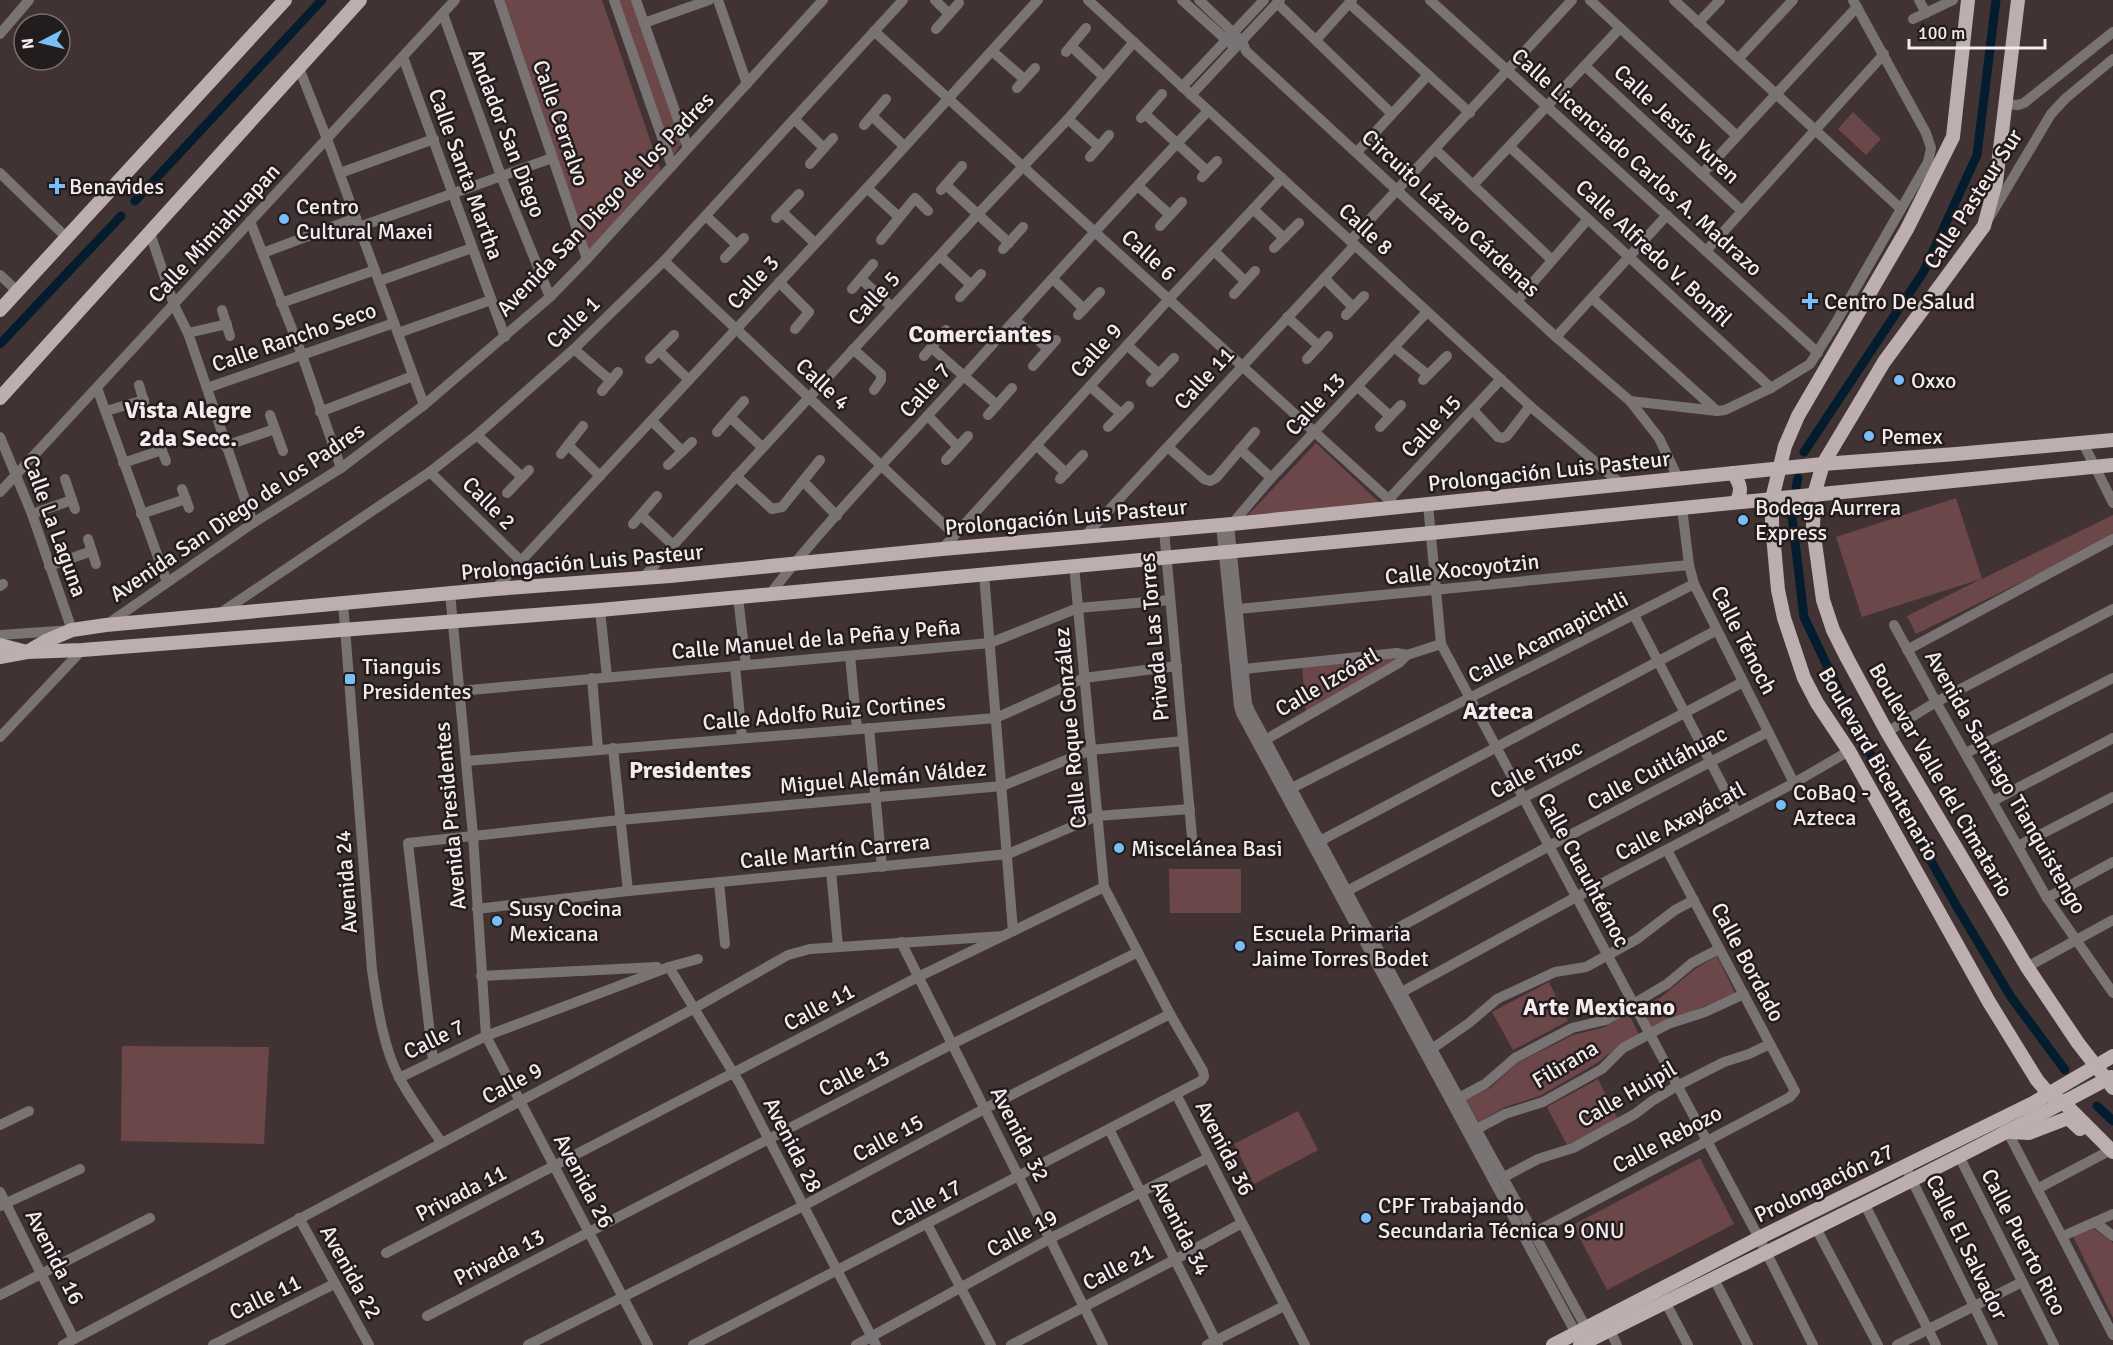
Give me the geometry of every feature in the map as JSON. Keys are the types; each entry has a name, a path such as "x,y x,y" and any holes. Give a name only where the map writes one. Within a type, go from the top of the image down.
{"main road":[{"path":"0,310 285,0"},
{"path":"337,25 353,0"},
{"path":"0,398 360,0"},
{"name":"Boulevard Bicentenario","path":"1968,0 1953,137 1921,204 1823,359 1820,378 1798,416 1785,446 1772,498 1774,560 1778,590 1790,638 1804,678 1817,703 1849,751 1995,1011 2037,1080 2049,1094"},
{"path":"1984,226 1996,182 2020,1"},
{"name":"Calle Pasteur Sur","path":"1822,464 1884,362 1984,226"},
{"name":"Prolongación Luis Pasteur","path":"0,645 27,652 46,640 72,630 219,614 495,589 642,579 1227,524 1393,503 1428,504 1822,464 2113,440"},
{"path":"1956,454 1959,481"},
{"name":"Boulevar Valle del Cimatario","path":"1822,464 1814,495 1813,528 1823,600 1833,630 1887,732 2027,967 2094,1065 2111,1081"},
{"name":"Prolongación Luis Pasteur","path":"0,657 27,652 82,650 600,610 1431,533 2113,465"},
{"path":"1734,473 1741,489 1736,502"},
{"name":"Prolongación 27","path":"1583,1338 1759,1238 2001,1119 2113,1056"},
{"name":"Prolongación 27","path":"1553,1345 1610,1330 2111,1081"},
{"path":"2049,1094 2064,1103 2109,1148"},
{"path":"2008,1132 2029,1132 2068,1118 2090,1141 2109,1148"}],"street":[{"path":"0,34 29,0"},
{"name":"Calle Mimiahuapan","path":"0,492 455,0"},
{"name":"Calle Cerralvo","path":"499,0 587,259"},
{"path":"614,0 672,166"},
{"path":"636,0 688,148"},
{"path":"644,23 709,0"},
{"path":"718,0 747,84"},
{"name":"Avenida San Diego de los Padres","path":"106,625 253,523 341,468 424,405 505,337 550,297 587,259 823,0"},
{"name":"Calle 1","path":"219,614 430,472 477,435 574,350 664,261 903,0"},
{"path":"935,0 949,14"},
{"path":"1022,0 1034,4"},
{"name":"Calle 8","path":"1088,0 1530,406 1621,484"},
{"name":"Circuito Lázaro Cárdenas","path":"1182,0 1237,43 1556,337 1630,401 1659,438 1678,478"},
{"name":"Circuito Lázaro Cárdenas","path":"1199,0 1237,43"},
{"path":"1182,87 1237,43 1264,0"},
{"name":"Calle Licenciado Carlos A. Madrazo","path":"1431,0 1823,359"},
{"name":"Calle 11","path":"1083,538 1324,278 1398,191 1572,0"},
{"path":"1590,0 1737,136"},
{"path":"1674,0 1901,209"},
{"path":"1698,23 1720,0"},
{"path":"1738,59 1793,0"},
{"path":"1919,0 1926,14"},
{"path":"1913,19 1953,0"},
{"path":"1316,40 1351,1 1470,112"},
{"path":"1191,95 1237,43 1278,2 1392,114"},
{"path":"936,29 959,3"},
{"path":"1630,401 1725,410 1823,359 1836,333 1835,324 1928,162 1931,148 1926,133 1855,3 1776,94 1702,174"},
{"name":"Calle 3","path":"495,589 867,188 1034,4"},
{"name":"Andador San Diego","path":"442,14 501,176 550,297"},
{"path":"1086,28 1068,49 1104,77"},
{"path":"1473,185 1620,28"},
{"name":"Calle 6","path":"874,31 1393,503"},
{"name":"Calle Pasteur Sur","path":"2005,104 2024,103 2113,32"},
{"name":"Calle 5","path":"642,579 808,397 1068,119 1134,42"},
{"path":"992,51 1021,84 1035,68"},
{"path":"1706,251 1884,54"},
{"name":"Calle Santa Martha","path":"403,57 505,337"},
{"name":"Calle Pasteur Sur","path":"1984,226 2051,114 2066,98 2113,59"},
{"name":"Calle Jesús Yuren","path":"1585,66 1742,211"},
{"path":"299,68 340,173 424,405"},
{"path":"1357,152 1428,75"},
{"path":"1162,94 1143,116 1177,143 1204,174 1217,161"},
{"path":"864,125 885,99"},
{"name":"Calle 7","path":"771,594 793,565 882,466 1208,111"},
{"path":"872,116 904,146"},
{"path":"794,119 824,148"},
{"path":"1068,119 1098,147"},
{"path":"1090,157 1109,135"},
{"path":"810,164 833,138"},
{"path":"340,173 434,139"},
{"name":"Calle Alfredo V. Bonfil","path":"1510,147 1771,388"},
{"path":"1436,150 1552,260"},
{"path":"263,253 454,194 552,158"},
{"path":"962,166 944,188 978,214 1006,246 1023,227"},
{"path":"0,173 66,237"},
{"name":"Calle 9","path":"942,549 1282,178"},
{"path":"1138,186 1170,214"},
{"path":"867,188 899,217"},
{"path":"799,194 779,215 815,243"},
{"path":"881,240 915,198 928,211"},
{"path":"1160,226 1182,202"},
{"path":"1253,209 1284,238"},
{"path":"1556,337 1667,215"},
{"path":"706,216 741,241 725,258"},
{"path":"1517,301 1588,219"},
{"path":"250,221 302,355 341,468"},
{"path":"1274,248 1299,223"},
{"path":"150,233 174,305 188,333 253,523"},
{"path":"379,281 472,248"},
{"path":"1214,251 1245,281"},
{"path":"940,255 971,285"},
{"name":"Calle 4","path":"664,261 955,535"},
{"path":"852,289 873,264"},
{"path":"281,303 375,270"},
{"path":"1234,294 1255,271"},
{"path":"960,297 981,274"},
{"path":"0,275 17,291"},
{"path":"1324,278 1350,311 1364,296"},
{"path":"861,279 892,307"},
{"path":"1053,279 1081,312 1100,292"},
{"path":"779,282 809,312 795,329"},
{"path":"1592,297 1717,411"},
{"name":"Calle Rancho Seco","path":"207,388 302,355 491,300"},
{"path":"222,310 230,336"},
{"name":"Calle 13","path":"1227,524 1427,312"},
{"path":"1287,317 1319,346"},
{"path":"1015,320 1047,350"},
{"path":"188,333 226,324"},
{"path":"946,330 928,352 964,376 997,405"},
{"path":"650,359 674,335"},
{"path":"1307,359 1328,336"},
{"path":"1033,366 1056,340"},
{"path":"1127,345 1155,378 1174,358"},
{"path":"1394,347 1425,378 1447,356"},
{"path":"853,349 881,374 881,380 874,390"},
{"path":"574,350 615,376 602,391"},
{"path":"659,351 689,380"},
{"path":"1806,367 1820,378"},
{"path":"320,412 413,376"},
{"name":"Calle 15","path":"1393,503 1501,379"},
{"path":"139,385 147,412"},
{"path":"1090,386 1125,410 1108,427"},
{"path":"1358,387 1390,416"},
{"path":"97,388 167,582"},
{"path":"988,414 1012,388"},
{"path":"106,411 144,400"},
{"path":"717,432 744,401"},
{"path":"1380,427 1401,405"},
{"path":"1473,410 1498,437 1502,438 1507,436 1530,406"},
{"path":"270,415 283,451"},
{"path":"928,416 958,447"},
{"path":"730,417 762,447"},
{"path":"652,421 682,451"},
{"path":"583,426 564,449 600,477"},
{"path":"225,446 275,429"},
{"path":"1168,447 1204,480 1210,481 1216,478 1255,432"},
{"path":"477,435 526,473 507,493"},
{"path":"946,460 969,436"},
{"name":"Calle La Laguna","path":"0,437 32,514 72,630"},
{"path":"157,438 166,461"},
{"path":"668,465 692,442"},
{"path":"2083,443 2113,503"},
{"path":"1036,445 1063,476 1083,455"},
{"path":"1240,449 1271,478"},
{"path":"123,463 162,450"},
{"path":"736,476 772,508 777,509 782,507 820,460"},
{"name":"Calle 2","path":"430,472 522,562"},
{"path":"32,514 73,505 65,479"},
{"path":"802,481 837,516"},
{"path":"633,524 657,496"},
{"path":"141,514 186,499"},
{"name":"Calle Cuauhtémoc","path":"1428,504 1441,644 1759,1238 1813,1345"},
{"name":"Calle Ténoch","path":"1682,508 1689,565 1694,584 1794,783"},
{"path":"641,514 673,544"},
{"path":"1227,524 1227,551 1241,713 1474,1131 1583,1338"},
{"name":"Privada Las Torres","path":"1164,530 1192,837"},
{"path":"88,539 96,564"},
{"path":"1907,650 2113,539"},
{"path":"49,566 92,551"},
{"path":"1227,551 1238,609 1247,704 1402,992 1429,1051 1459,1098 1474,1131 1504,1177 1529,1235"},
{"name":"Calle Roque González","path":"1074,565 1104,887"},
{"name":"Calle Xocoyotzin","path":"1238,609 1689,565"},
{"path":"984,574 1008,854 1008,934"},
{"name":"Calle Acamapichtli","path":"1292,788 1694,584"},
{"name":"Avenida Presidentes","path":"450,593 473,835 486,1036"},
{"path":"738,597 742,738"},
{"name":"Calle Manuel de la Peña y Peña","path":"459,691 990,643 1078,608 1170,600"},
{"name":"Avenida 24","path":"343,603 372,970 386,1040 399,1078 441,1142"},
{"path":"1887,732 1936,702 2113,609"},
{"path":"600,610 607,677"},
{"path":"1634,615 1737,813"},
{"name":"Avenida Santiago Tianquistengo","path":"1894,625 2047,898 2112,988"},
{"path":"0,635 72,630"},
{"path":"1320,841 1717,630"},
{"path":"1244,669 1397,653 1407,655 1441,644"},
{"path":"0,736 82,650"},
{"name":"Calle Izcóatl","path":"1265,740 1399,663 1407,655"},
{"path":"850,656 857,729"},
{"name":"Calle Adolfo Ruiz Cortines","path":"466,761 996,718 1084,678 1177,666"},
{"path":"592,678 598,750"},
{"path":"1966,753 2113,678"},
{"name":"Calle Tízoc","path":"1347,891 1743,682"},
{"path":"869,728 882,867"},
{"name":"Calle Cuitláhuac","path":"1374,941 1549,846 1768,732"},
{"path":"1993,801 2113,738"},
{"name":"Miguel Alemán Váldez","path":"433,1061 408,843 620,820 1002,786 1091,750 1183,741"},
{"path":"613,748 628,891"},
{"name":"Calle Axayácatl","path":"1402,992 1576,897 1794,783 1849,751"},
{"path":"2018,846 2113,797"},
{"name":"Calle Martín Carrera","path":"477,909 628,891 1008,854 1097,816 1190,809"},
{"name":"Calle Bordado","path":"1667,850 1795,1091"},
{"path":"2047,898 2113,862"},
{"path":"831,871 838,946"},
{"path":"719,882 725,944"},
{"name":"Calle 11","path":"554,1166 918,977 1104,887"},
{"name":"Avenida 36","path":"1104,887 1170,1014 1203,1071 1204,1077 1201,1081 1176,1094 1305,1345"},
{"path":"1429,1051 1469,1023 1497,999 1555,972 1586,967 1637,939 1675,910 1694,900"},
{"path":"2027,967 2113,920"},
{"name":"Calle 9","path":"63,1345 693,1009 788,955 810,949 838,946 1008,934"},
{"name":"Avenida 32","path":"901,942 1103,1345"},
{"path":"1459,1098 1485,1084 1515,1058 1572,1028 1606,1020 1667,984 1692,963 1719,949"},
{"name":"Calle 13","path":"590,1232 952,1044 1138,952"},
{"path":"481,976 669,967 698,960"},
{"name":"Calle 7","path":"399,1078 486,1036 669,967"},
{"name":"Avenida 28","path":"669,967 740,1084 874,1341"},
{"name":"Filirana","path":"1474,1131 1505,1114 1543,1102 1602,1069 1623,1048 1667,1025 1705,1012 1744,994"},
{"name":"Calle 15","path":"528,1345 803,1206 984,1109 1170,1014"},
{"name":"Avenida 26","path":"486,1036 648,1345"},
{"name":"Calle Huipil","path":"1504,1177 1538,1158 1573,1148 1635,1114 1677,1086 1724,1062 1770,1044"},
{"name":"Calle Rebozo","path":"1529,1235 1790,1096 1795,1091"},
{"name":"Calle 17","path":"693,1345 1176,1094"},
{"path":"0,1125 29,1112"},
{"path":"2001,1119 2113,1335"},
{"name":"Avenida 34","path":"1109,1129 1176,1260 1214,1344"},
{"path":"2037,1189 2109,1148"},
{"name":"Calle Puerto Rico","path":"1959,1156 2054,1345"},
{"name":"Calle 19","path":"856,1345 874,1341 961,1287 1208,1158"},
{"name":"Privada 11","path":"386,1253 554,1166"},
{"name":"Calle El Salvador","path":"1905,1166 1994,1345"},
{"path":"3,1205 80,1169"},
{"name":"Avenida 16","path":"0,1192 3,1205 74,1339"},
{"path":"1865,1204 1936,1345"},
{"path":"2063,1236 2113,1214"},
{"path":"0,1295 150,1218"},
{"name":"Avenida 22","path":"299,1218 367,1344"},
{"path":"2094,1222 2113,1236"},
{"name":"Calle 21","path":"1011,1345 1176,1260 1242,1223"},
{"path":"927,1224 991,1345"},
{"path":"1816,1228 1878,1345"},
{"name":"Privada 13","path":"427,1316 590,1232"},
{"path":"1714,1279 1748,1345"},
{"path":"1897,1345 2022,1282"},
{"name":"Calle 11","path":"220,1343 334,1284"},
{"path":"1666,1303 1688,1345"},
{"path":"1214,1344 1284,1306"},
{"path":"1610,1330 1617,1345"}],"shaded area":[{"path":"503,0 602,0 661,172 588,252"},
{"path":"618,0 633,0 682,143 673,156"},
{"path":"1853,112 1881,139 1866,155 1838,129"},
{"path":"1316,443 1380,503 1248,515"},
{"path":"1956,498 1982,579 2113,515 2113,537 1916,634 1907,616 1981,579 1862,617 1836,537"},
{"path":"1399,655 1400,660 1306,714 1302,665"},
{"path":"1169,869 1241,869 1241,913 1170,913"},
{"path":"1717,956 1735,993 1650,1029 1639,1007 1660,998 1695,969"},
{"path":"1549,982 1568,1021 1513,1050 1492,1012"},
{"path":"1628,1012 1639,1035 1620,1045 1597,1063 1540,1096 1505,1107 1479,1122 1465,1100 1490,1088 1517,1063 1573,1035 1605,1027"},
{"path":"122,1046 269,1047 264,1144 121,1141"},
{"path":"1598,1079 1618,1119 1567,1145 1547,1107"},
{"path":"1298,1111 1318,1150 1254,1184 1234,1144"},
{"path":"1700,1158 1734,1224 1607,1290 1573,1225"},
{"path":"2093,1228 2113,1243 2113,1318 2073,1236"}],"waterway":[{"path":"135,201 322,0"},
{"path":"1804,452 1924,271 1977,155 1996,0"},
{"path":"0,344 121,216"},
{"path":"1796,488 1798,478"},
{"path":"1791,508 1804,617 1862,739 2011,997 2065,1070"},
{"path":"2097,1106 2113,1121"}],"place":[{"name":"Benavides","path":"57,186"},
{"name":"Centro Cultural Maxei","path":"284,219"},
{"name":"Centro De Salud","path":"1810,301"},
{"name":"Oxxo","path":"1899,380"},
{"name":"Pemex","path":"1869,436"},
{"name":"Bodega Aurrera Express","path":"1743,520"},
{"name":"Tianguis Presidentes","path":"350,679"},
{"name":"CoBaQ - Azteca","path":"1781,805"},
{"name":"Miscelánea Basi","path":"1119,848"},
{"name":"Susy Cocina Mexicana","path":"497,921"},
{"name":"Escuela Primaria Jaime Torres Bodet","path":"1240,946"},
{"name":"CPF Trabajando Secundaria Técnica 9 ONU","path":"1366,1218"}],"district":[{"name":"Comerciantes","path":"980,334"},
{"name":"Vista Alegre 2da Secc.","path":"188,424"},
{"name":"Azteca","path":"1498,711"},
{"name":"Presidentes","path":"690,770"},
{"name":"Arte Mexicano","path":"1599,1007"}]}
